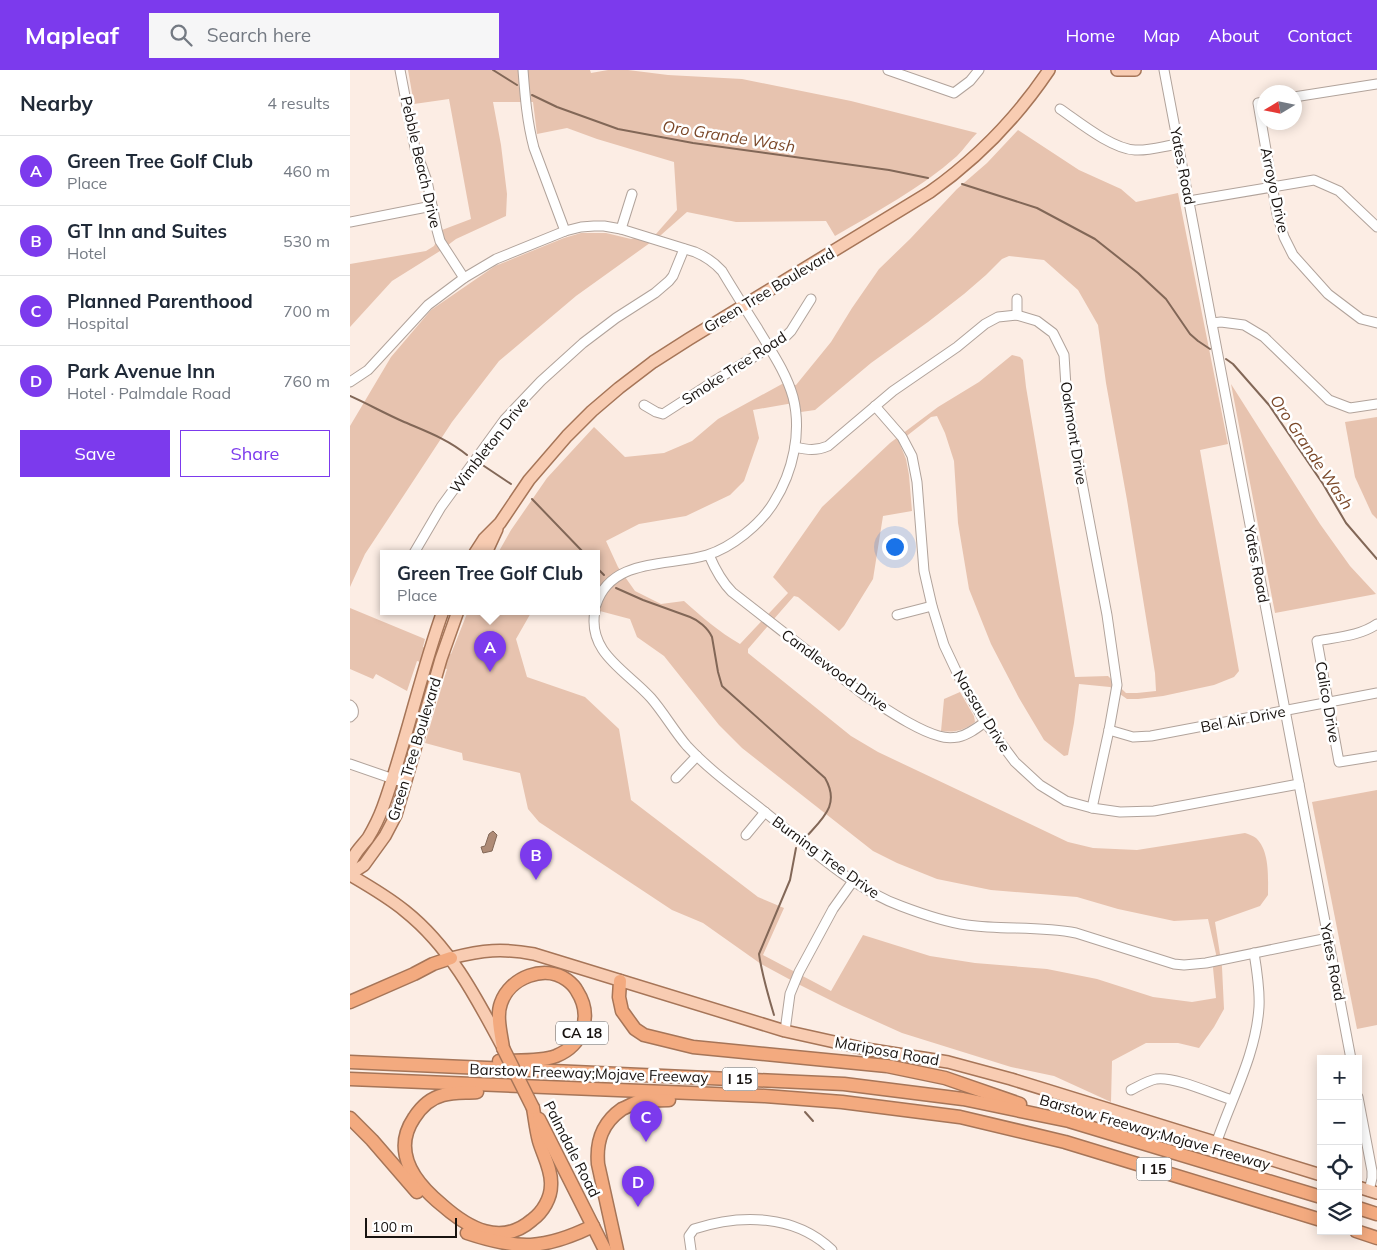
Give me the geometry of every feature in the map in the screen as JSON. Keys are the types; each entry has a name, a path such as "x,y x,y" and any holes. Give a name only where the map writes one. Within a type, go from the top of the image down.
{"highway":[{"path":"350,1002 433,964 451,958"},
{"name":"CA 18","path":"407,1065 544,1059 568,1050 576,1043 582,1033 585,1022 582,999 574,987 567,980 549,973 528,975 513,986 501,1003 499,1012 503,1048"},
{"path":"620,981 619,997 622,1011 635,1029 644,1035 693,1047 887,1066 945,1078 1070,1121"},
{"name":"Palmdale Road","path":"503,1048 605,1250"},
{"name":"Barstow Freeway;Mojave Freeway","path":"350,1062 844,1084 962,1099 1070,1121 1317,1196"},
{"name":"Barstow Freeway;Mojave Freeway","path":"350,1079 766,1096 842,1102 960,1117 1065,1142 1317,1219"},
{"path":"533,1108 538,1139 550,1175 551,1184 550,1194 544,1206 535,1218 524,1227 496,1234 484,1232 470,1226 434,1199 412,1172 405,1152 407,1134 415,1116 433,1099 453,1093 558,1088"},
{"path":"618,1250 598,1164 597,1152 602,1130 611,1119 618,1112 635,1103 660,1100 766,1096"},
{"path":"350,1118 433,1209 456,1226 484,1241 508,1248 533,1248 558,1242 593,1226"},
{"path":"1362,1209 1377,1214"},
{"path":"1362,1233 1377,1238"}],"main road":[{"name":"Green Tree Boulevard","path":"487,550 500,523 529,480 567,436 592,411 653,362 930,192 954,175 990,143 1029,99 1049,70"},
{"path":"1117,70 1135,70"},
{"name":"Green Tree Boulevard","path":"477,550 484,539 500,523"},
{"name":"Green Tree Boulevard","path":"350,866 351,860 368,837 383,808 442,615"},
{"name":"Green Tree Boulevard","path":"350,874 364,865 386,836 396,815 440,659 456,615"},
{"name":"Palmdale Road","path":"350,874 391,900 406,912 420,924 451,958 476,998 503,1048"},
{"name":"Mariposa Road","path":"451,958 491,950 512,950 541,956 785,1031 866,1049 948,1062 1011,1078 1216,1144 1317,1174"}],"street":[{"name":"Pebble Beach Drive","path":"400,70 416,148 427,181 436,230 440,241 464,278"},
{"path":"532,70 524,70 526,108 532,142 565,231"},
{"path":"888,70 954,93 970,82 979,70"},
{"name":"Yates Road","path":"1164,70 1350,1055"},
{"path":"1302,96 1377,84"},
{"path":"1060,109 1102,137 1126,149 1144,150 1178,144"},
{"name":"Arroyo Drive","path":"1265,130 1277,214 1284,237 1293,255 1328,294 1361,319 1377,323"},
{"path":"1189,201 1314,180 1339,191 1377,227"},
{"path":"621,229 632,194"},
{"path":"350,222 432,206"},
{"path":"350,382 368,370 428,305 464,278 496,259 565,231 594,226 621,229 707,257 715,263 722,271 770,348 785,376 793,398 796,427 795,447 786,481 771,508 754,527 733,542 709,555 634,568 623,572 605,586 600,595"},
{"name":"Wimbleton Drive","path":"416,550 441,507 505,419 541,381 583,343 670,281 684,249"},
{"path":"795,447 812,450 828,446 875,406 957,347 985,324 998,317 1017,315 1017,298"},
{"name":"Smoke Tree Road","path":"644,405 663,414 770,348 791,331 811,299"},
{"name":"Oakmont Drive","path":"1017,315 1037,321 1053,333 1064,355 1067,403 1107,615 1117,685 1092,808"},
{"path":"1212,323 1221,322 1244,325 1264,337 1329,400 1350,408 1377,404"},
{"name":"Nassau Drive","path":"875,406 902,437 912,456 917,482 924,571 944,645 960,679 985,722 1015,762 1040,785 1066,801 1092,808 1120,812 1154,811 1299,784"},
{"name":"Candlewood Drive","path":"709,555 716,573 732,592 878,704 918,728 940,737 964,735 985,722"},
{"path":"897,615 932,606"},
{"name":"Burning Tree Drive","path":"594,615 596,638 602,650 650,698 664,714 679,737 706,766 853,881 876,896 901,906 965,924 1061,930 1076,933 1174,964 1194,964 1328,938"},
{"name":"Calico Drive","path":"1377,624 1358,633 1317,641 1339,762 1377,756"},
{"name":"Bel Air Drive","path":"1109,730 1133,737 1151,736 1377,693"},
{"path":"350,705 353,708 354,714 350,717"},
{"path":"676,778 697,756"},
{"path":"350,764 405,783"},
{"path":"746,835 765,812"},
{"path":"785,1031 790,994 799,972 833,910 853,881"},
{"path":"1216,1144 1251,1052 1257,1028 1259,985 1254,953"},
{"path":"1131,1090 1148,1081 1172,1079 1232,1100"},
{"path":"1359,1100 1372,1171 1368,1190"},
{"path":"691,1250 689,1236 694,1229 741,1220 768,1220 786,1224 810,1234 832,1250"}],"shaded area":[{"path":"408,70 590,70 591,73 608,70 628,70 668,75 742,79 851,101 977,133 957,156 929,179 835,236 826,221 736,222 687,212 661,235 576,296 499,361 452,422 365,554 350,587 350,426 391,357 431,310 495,266 581,233 606,233 631,239 656,234 677,210 674,162 567,128 537,134 533,102 493,102 507,194 506,216 456,239 392,281 350,327 350,264 426,251 434,246 442,230 471,219 449,99 414,104"},
{"path":"1018,130 1079,170 1121,189 1136,202 1178,193 1228,444 1200,450 1239,671 1234,677 1214,685 1163,696 1138,699 1127,699 1110,687 1079,684 1068,755 1064,756 1044,740 1019,698 991,644 969,589 958,523 954,461 937,416 931,417 899,442 906,459 912,511 883,516 873,579 844,626 839,631 798,597 794,596 748,649 748,653 851,736 878,752 1068,842 1093,848 1137,850 1245,833 1256,838 1261,843 1266,857 1268,895 1260,906 1215,922 1222,967 1224,1009 1214,1027 1199,1048 1178,1043 1146,1043 1112,1061 1111,1102 1054,1076 1011,1067 902,1033 842,1006 761,964 703,923 672,910 539,822 528,809 520,773 463,760 462,753 425,743 447,669 417,661 407,691 376,674 373,679 350,669 350,608 425,639 423,647 451,654 466,615 530,615 516,639 527,677 585,697 619,729 631,800 758,897 784,908 763,955 831,991 863,935 930,956 975,963 1047,969 1097,979 1153,997 1192,1002 1216,998 1213,968 1216,954 1208,919 1174,921 1118,909 1077,897 991,890 937,879 873,851 742,748 719,725 664,656 637,637 630,619 600,611 600,550 500,550 511,530 547,478 594,427 625,457 664,453 692,441 718,419 782,384 796,385 831,342 879,269 957,189 987,163","holes":["1009,256 1044,260 1078,290 1098,325 1155,673 1156,691 1126,693 1108,676 1075,677 1023,360 1012,355 979,382 938,407 890,443 822,507 773,577 788,593 740,644 718,629 684,601 661,604 635,591 618,567 606,541 639,524 686,516 730,495 744,481 759,438 753,410 799,402 801,412 815,410 871,363 964,294 1002,259"]},
{"path":"1231,384 1320,524 1350,566 1376,594 1275,613"},
{"path":"1377,417 1377,519 1372,514 1355,477 1345,422"},
{"path":"960,692 974,716 975,722 959,730 941,731 944,699"},
{"path":"1377,790 1377,1025 1357,1029 1312,802"},
{"path":"493,831 497,835 492,851 483,853 481,847 485,846 489,834"}],"waterway":[{"name":"Oro Grande Wash","path":"493,70 517,85"},
{"name":"Oro Grande Wash","path":"532,95 557,107 618,129 693,143 889,170 928,178"},
{"name":"Oro Grande Wash","path":"962,184 1037,208 1095,239 1138,273 1166,299 1190,334 1210,349"},
{"name":"Oro Grande Wash","path":"1226,359 1233,364 1269,405 1323,484 1346,523 1377,559"},
{"path":"350,396 444,440 467,455"},
{"path":"481,464 511,484"},
{"path":"532,499 581,550"},
{"path":"600,571 604,575"},
{"path":"616,588 690,617 708,630 712,637 722,686 825,778 831,795 828,810 807,836"},
{"path":"774,1015 763,977 759,954 790,880 796,848"},
{"path":"805,1112 813,1121"}],"place":[{"name":"Green Tree Golf Club","path":"490,672"},
{"name":"GT Inn and Suites","path":"536,880"},
{"name":"Planned Parenthood","path":"646,1142"},
{"name":"Park Avenue Inn","path":"638,1207"}]}
